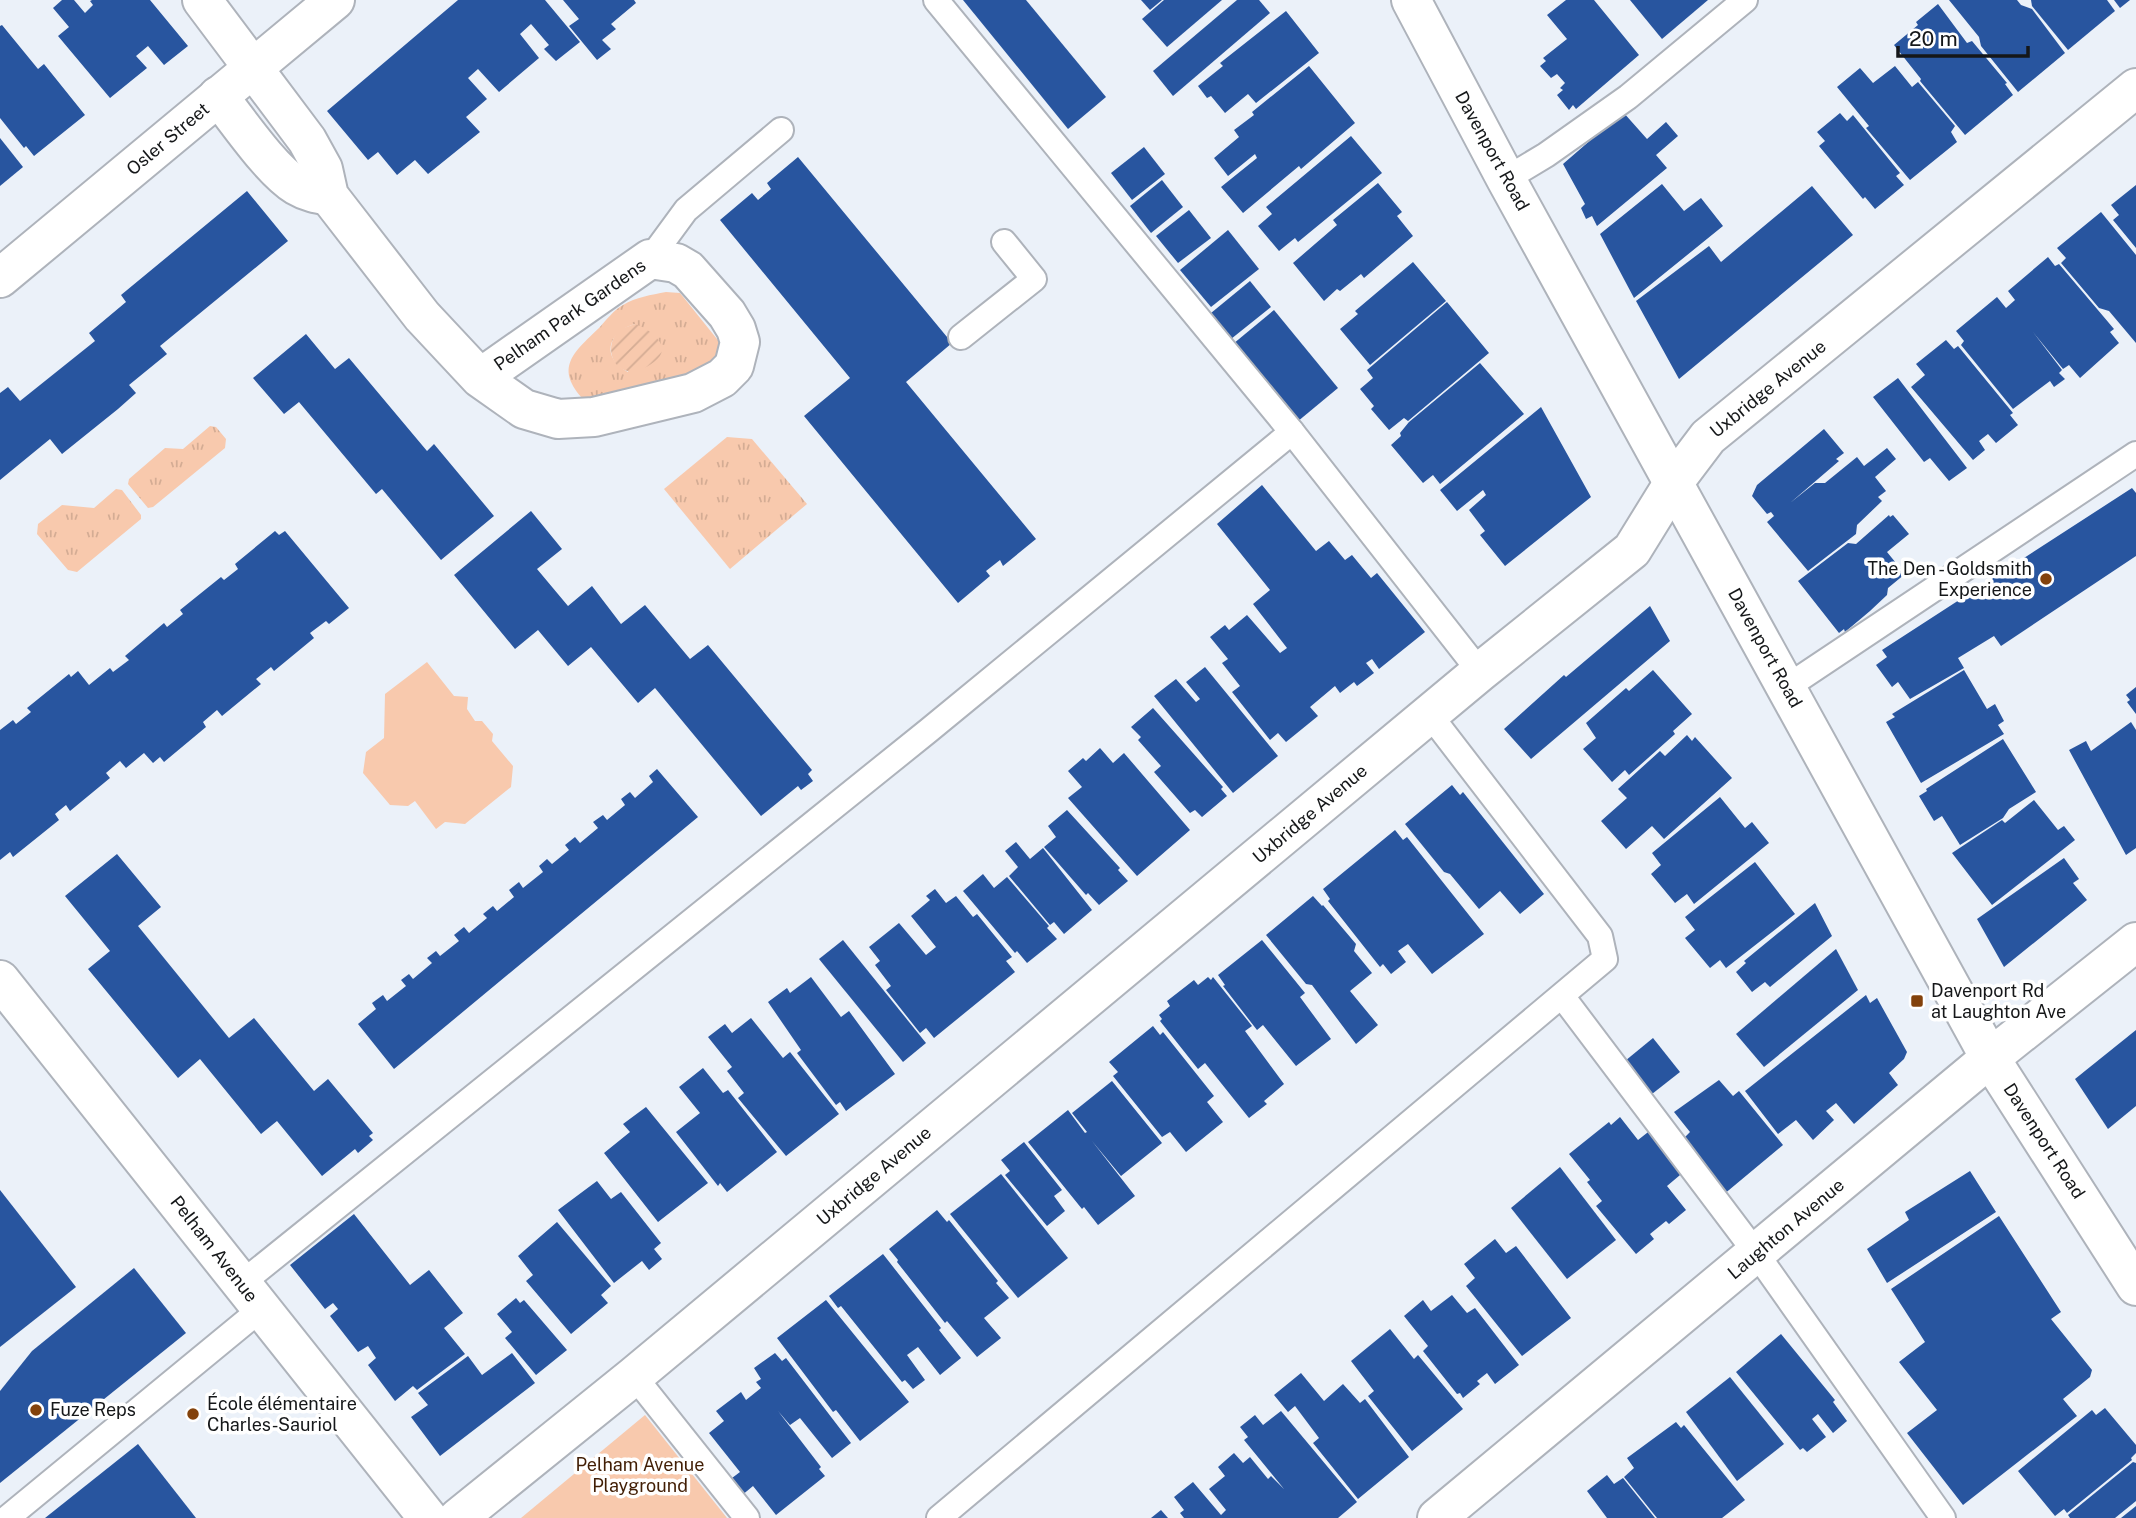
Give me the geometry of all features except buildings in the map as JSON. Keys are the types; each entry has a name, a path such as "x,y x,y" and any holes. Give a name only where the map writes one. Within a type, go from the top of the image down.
{"street":[{"name":"Pelham Park Gardens","path":"202,0 317,155 329,196 422,316 480,378 524,409 558,419 594,417 680,396 707,387 722,378 734,366 740,342 736,329 719,304 688,270 676,263 650,259 480,378"},
{"name":"Osler Street","path":"0,278 335,0"},
{"name":"Davenport Road","path":"1411,0 1506,179 1990,1058 2136,1286"},
{"name":"Uxbridge Avenue","path":"458,1518 634,1376 1480,672 1632,550 1674,482 1708,437 2136,88"},
{"path":"218,96 270,160 296,186 329,196"},
{"name":"Laughton Avenue","path":"1437,1518 1990,1058 2136,942"},
{"name":"Pelham Avenue","path":"0,980 428,1518"}],"lane":[{"path":"936,0 1292,432 1480,672"},
{"path":"1506,179 1546,155 1628,97 1743,0"},
{"path":"650,259 686,210 781,130"},
{"path":"961,337 1034,279 1004,242"},
{"path":"7,1518 252,1296 928,731 1292,432"},
{"path":"1787,687 2136,454"},
{"path":"939,1518 1605,960 1600,936 1430,715"},
{"path":"1562,996 1756,1253 1943,1518"},
{"path":"634,1376 747,1518"}],"green space":[{"path":"666,292 680,293 721,344 717,360 704,371 584,400 570,379 569,370 570,361 581,345 610,315 628,302","holes":["635,324 628,372 614,360 611,346 618,333"]},
{"path":"635,324 653,334 662,350 654,362 630,371 621,369 615,363 611,346 620,330"},
{"path":"210,426 216,427 226,439 225,448 153,507 148,508 128,484 129,479 165,448 183,449"},
{"path":"727,437 752,439 807,504 730,569 664,489"},
{"path":"116,489 122,490 141,515 141,519 77,572 68,570 37,534 38,524 62,505 94,508"},
{"path":"427,662 454,696 468,697 467,709 475,721 482,721 493,734 492,741 513,766 511,787 465,824 445,822 436,829 415,801 408,806 390,805 363,773 366,752 384,738 385,694"},
{"name":"Pelham Avenue Playground","path":"645,1415 727,1518 521,1518"}],"place":[{"name":"The Den - Goldsmith Experience","path":"2046,579"},
{"name":"Davenport Rd at Laughton Ave","path":"1917,1001"},
{"name":"Fuze Reps","path":"36,1410"},
{"name":"École élémentaire Charles-Sauriol","path":"193,1414"}]}
